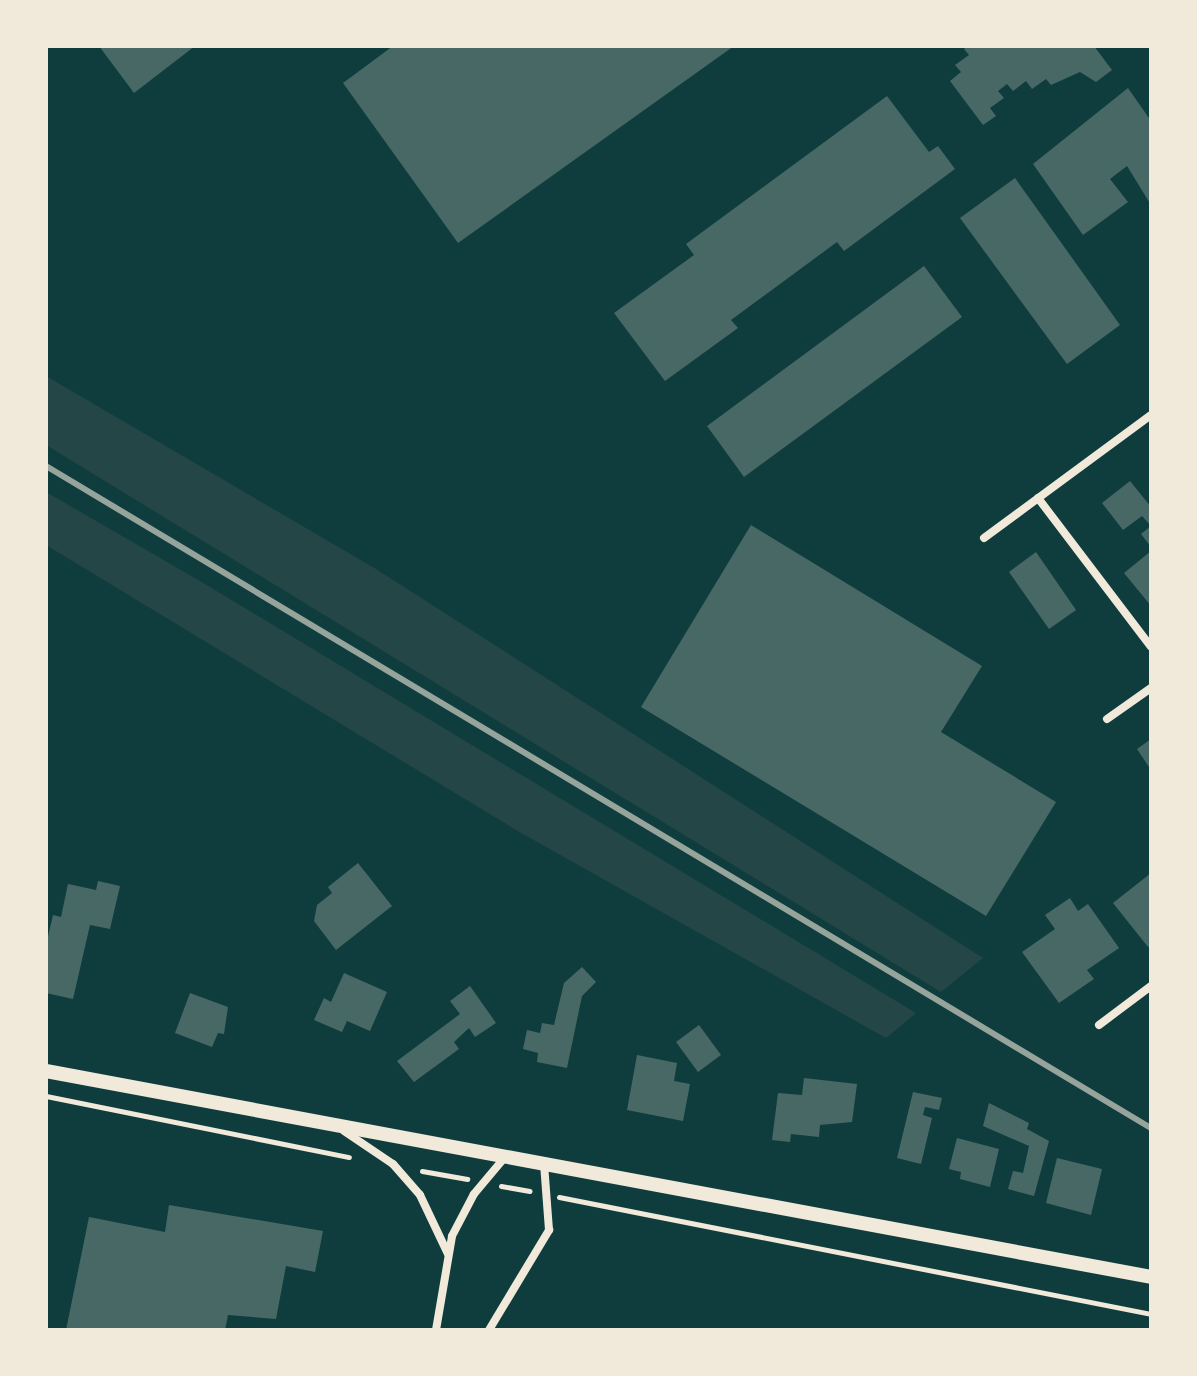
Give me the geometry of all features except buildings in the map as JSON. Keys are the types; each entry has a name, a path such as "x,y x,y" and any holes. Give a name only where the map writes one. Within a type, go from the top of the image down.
{"street":[{"path":"984,538 1151,415"},
{"path":"1038,498 1151,647"},
{"path":"1107,719 1151,688"},
{"path":"1099,1025 1151,986"},
{"path":"46,1071 1151,1277"},
{"path":"336,1125 395,1166 436,1221 449,1255"},
{"path":"436,1330 452,1236 483,1182 505,1157"},
{"path":"489,1330 538,1254 549,1230 549,1195 544,1164"}],"path":[{"path":"46,1096 1151,1314"}],"shaded area":[{"path":"46,376 376,569 983,958 941,992 46,445"},
{"path":"46,492 200,581 916,1013 886,1038 516,830 46,545"}],"railway":[{"path":"46,466 1151,1128"}]}
